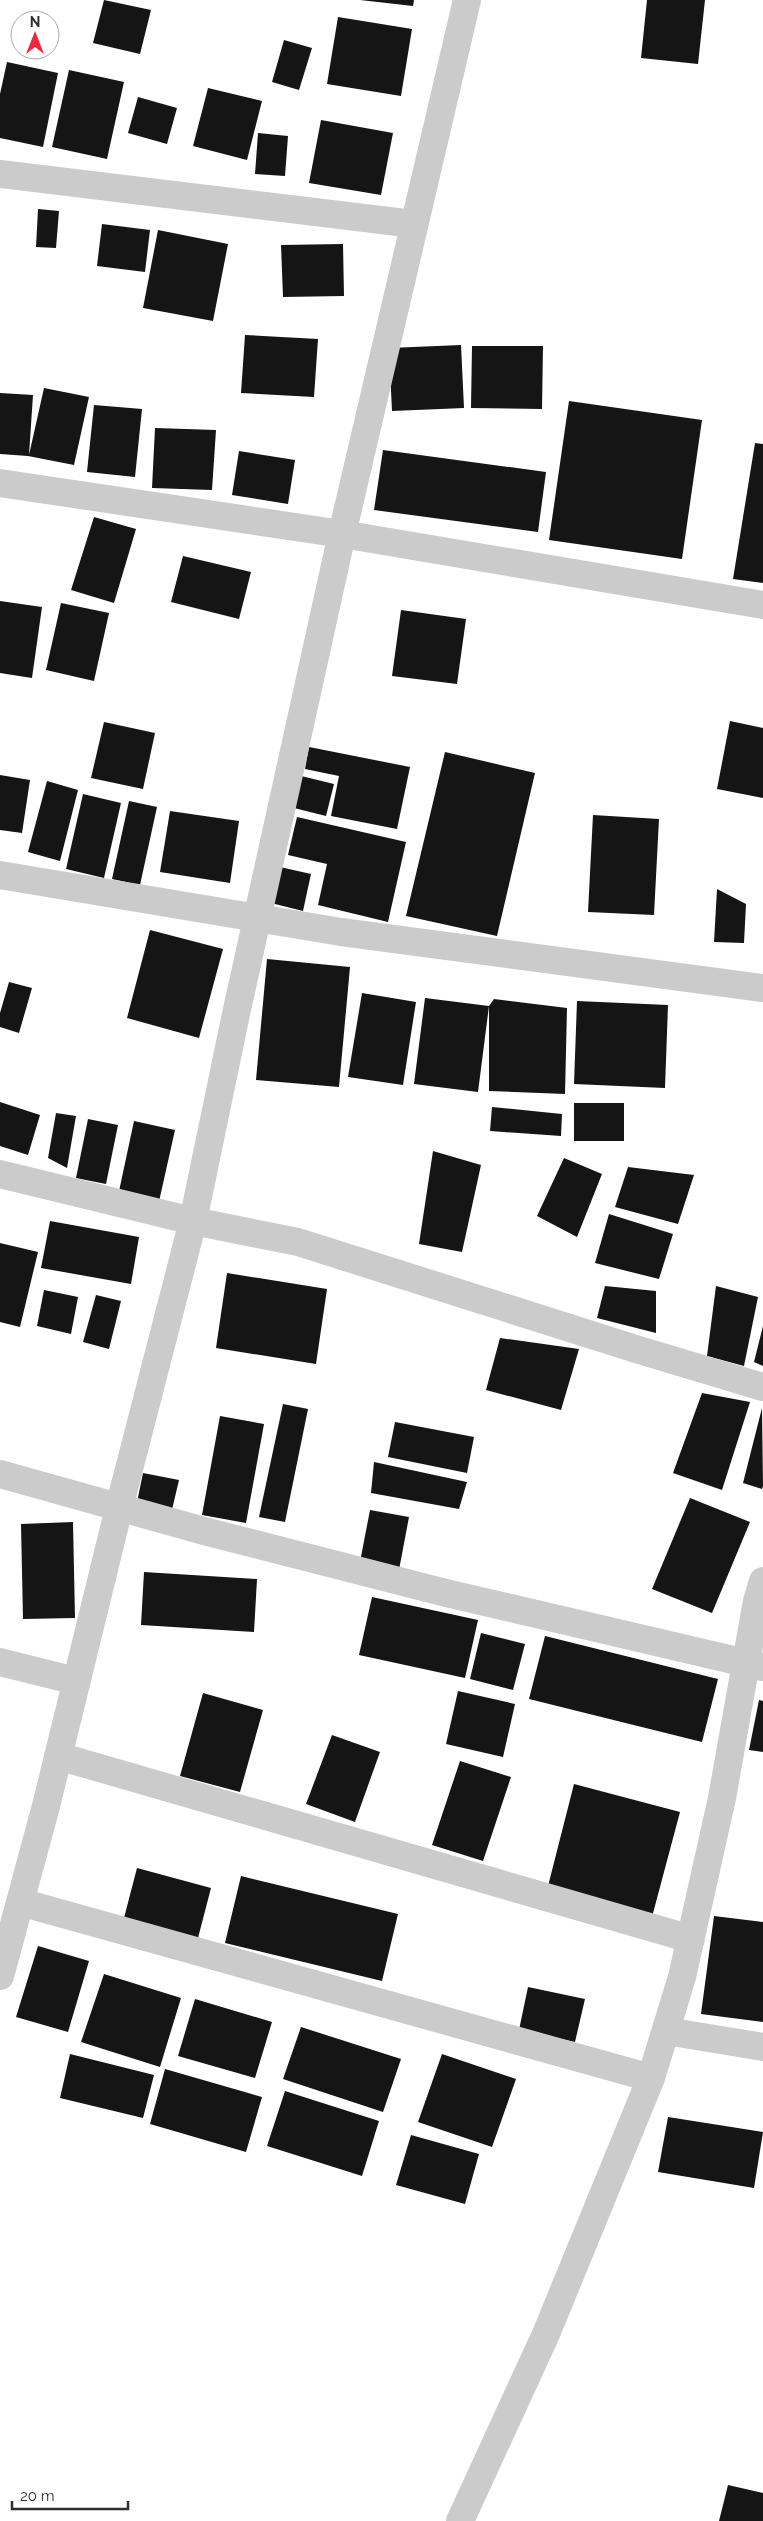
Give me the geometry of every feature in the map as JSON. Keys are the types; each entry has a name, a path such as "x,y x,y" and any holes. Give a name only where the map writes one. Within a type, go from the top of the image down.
{"street":[{"path":"0,1976 5,1937 20,1902 193,1221 342,534 467,0"},
{"path":"0,174 414,224"},
{"path":"0,483 342,534 763,605"},
{"path":"0,874 340,932 763,988"},
{"path":"0,1174 193,1221 298,1242 639,1350 763,1387"},
{"path":"0,1474 119,1508 436,1590 754,1666"},
{"path":"460,2521 546,2334 651,2078 666,2031 690,1939 754,1666 757,1601 763,1581"},
{"path":"0,1662 76,1681"},
{"path":"58,1756 690,1939"},
{"path":"20,1902 651,2078"},
{"path":"666,2031 763,2047"}],"building":[{"path":"104,0 151,10 140,54 93,43"},
{"path":"360,0 414,0 413,6"},
{"path":"647,0 705,0 698,64 641,58"},
{"path":"338,17 412,29 401,96 327,84"},
{"path":"284,40 312,48 299,90 272,82"},
{"path":"7,62 58,73 43,147 0,138 0,94"},
{"path":"69,70 124,82 107,159 52,147"},
{"path":"208,88 262,101 247,160 193,146"},
{"path":"138,97 177,108 167,144 128,133"},
{"path":"321,120 393,133 381,195 309,183"},
{"path":"258,133 288,136 285,176 255,174"},
{"path":"38,209 59,211 56,248 36,247"},
{"path":"102,224 150,230 145,272 97,266"},
{"path":"158,230 228,244 213,321 143,308"},
{"path":"343,244 344,296 283,297 281,245"},
{"path":"245,335 318,339 314,397 241,393"},
{"path":"461,345 464,408 392,411 389,348"},
{"path":"472,346 543,346 542,409 471,408"},
{"path":"44,388 89,397 74,465 28,456 0,454 0,393 33,395 29,455"},
{"path":"569,401 702,420 682,559 549,540"},
{"path":"94,405 142,409 135,477 87,472"},
{"path":"155,428 216,430 212,490 152,488"},
{"path":"755,443 763,444 763,583 733,579"},
{"path":"383,450 546,472 538,532 374,510"},
{"path":"239,451 295,460 288,504 232,495"},
{"path":"94,517 136,529 114,603 71,590"},
{"path":"183,556 251,572 239,619 171,602"},
{"path":"0,601 42,607 32,678 0,673"},
{"path":"61,603 109,613 94,681 46,670"},
{"path":"401,610 466,619 457,684 392,676"},
{"path":"730,721 763,728 763,798 717,789"},
{"path":"104,722 155,733 143,789 91,778"},
{"path":"309,747 410,767 397,829 331,816 339,776 305,769"},
{"path":"445,752 535,773 497,936 406,916"},
{"path":"293,774 334,784 326,816 286,806"},
{"path":"0,775 30,780 22,833 0,830"},
{"path":"47,781 78,790 60,861 28,852"},
{"path":"83,794 121,803 104,878 66,869"},
{"path":"129,801 157,807 140,885 112,879"},
{"path":"170,811 239,821 230,883 160,872"},
{"path":"593,815 659,819 654,915 588,912"},
{"path":"297,817 406,842 388,922 318,905 327,864 288,855"},
{"path":"280,867 311,874 303,911 271,903"},
{"path":"717,889 746,904 744,943 714,942"},
{"path":"150,930 223,949 199,1038 127,1018"},
{"path":"267,959 350,967 339,1087 256,1080"},
{"path":"9,982 32,988 19,1033 0,1027 0,1013"},
{"path":"362,993 416,1002 403,1085 348,1077"},
{"path":"425,998 489,1006 478,1092 414,1084"},
{"path":"494,999 567,1008 565,1094 489,1091 489,1006"},
{"path":"577,1001 668,1005 665,1088 574,1084"},
{"path":"0,1102 40,1115 28,1155 0,1146"},
{"path":"574,1103 624,1103 624,1141 574,1141"},
{"path":"492,1107 562,1114 561,1136 490,1131"},
{"path":"56,1113 76,1116 67,1168 48,1158"},
{"path":"88,1119 118,1125 106,1184 76,1178"},
{"path":"134,1121 175,1130 158,1206 118,1196"},
{"path":"433,1151 481,1165 462,1252 419,1244"},
{"path":"564,1158 602,1174 577,1237 537,1216"},
{"path":"628,1167 694,1175 678,1224 615,1207"},
{"path":"609,1214 673,1234 659,1279 595,1263"},
{"path":"50,1221 139,1237 131,1284 41,1268"},
{"path":"0,1243 38,1252 20,1327 0,1322"},
{"path":"227,1273 327,1289 316,1364 216,1348"},
{"path":"605,1286 656,1291 656,1333 597,1318"},
{"path":"716,1286 758,1297 744,1366 707,1356"},
{"path":"44,1290 78,1297 71,1334 37,1326"},
{"path":"96,1295 121,1301 109,1349 83,1342"},
{"path":"763,1326 763,1366 754,1362"},
{"path":"500,1338 579,1349 561,1410 486,1390"},
{"path":"702,1393 750,1402 722,1490 673,1473"},
{"path":"283,1404 308,1409 285,1522 259,1517"},
{"path":"762,1408 763,1486 762,1489 743,1483"},
{"path":"220,1416 264,1424 246,1523 202,1515"},
{"path":"395,1422 474,1437 467,1473 388,1457"},
{"path":"374,1462 467,1482 459,1509 371,1493"},
{"path":"143,1473 179,1480 171,1514 136,1507"},
{"path":"690,1498 750,1522 712,1613 652,1589"},
{"path":"370,1510 409,1517 399,1570 360,1562"},
{"path":"73,1522 75,1618 23,1619 21,1524"},
{"path":"144,1572 257,1579 254,1632 141,1625"},
{"path":"372,1597 478,1620 465,1678 359,1655"},
{"path":"481,1633 525,1644 513,1690 470,1679"},
{"path":"545,1636 718,1679 702,1742 529,1699"},
{"path":"458,1691 515,1704 503,1757 446,1744"},
{"path":"203,1693 263,1710 240,1792 180,1776"},
{"path":"759,1700 763,1701 763,1752 749,1750"},
{"path":"332,1735 380,1752 355,1822 306,1804"},
{"path":"460,1761 511,1777 483,1861 432,1845"},
{"path":"574,1784 680,1812 652,1917 547,1890"},
{"path":"137,1868 211,1888 198,1938 124,1918"},
{"path":"241,1876 398,1914 382,1981 225,1943"},
{"path":"714,1916 763,1922 763,2022 701,2014"},
{"path":"38,1946 89,1961 68,2032 16,2017"},
{"path":"104,1974 181,1998 160,2067 81,2042"},
{"path":"528,1987 585,1999 575,2042 519,2030"},
{"path":"195,1999 272,2022 255,2078 178,2056"},
{"path":"301,2027 401,2059 383,2112 283,2079"},
{"path":"70,2054 154,2075 143,2118 60,2098"},
{"path":"442,2054 516,2079 492,2147 418,2122"},
{"path":"165,2069 262,2097 246,2152 150,2124"},
{"path":"285,2091 379,2121 362,2176 267,2146"},
{"path":"668,2117 763,2132 754,2188 658,2172"},
{"path":"411,2135 479,2154 465,2204 396,2185"},
{"path":"728,2485 763,2493 763,2521 719,2521"}]}
